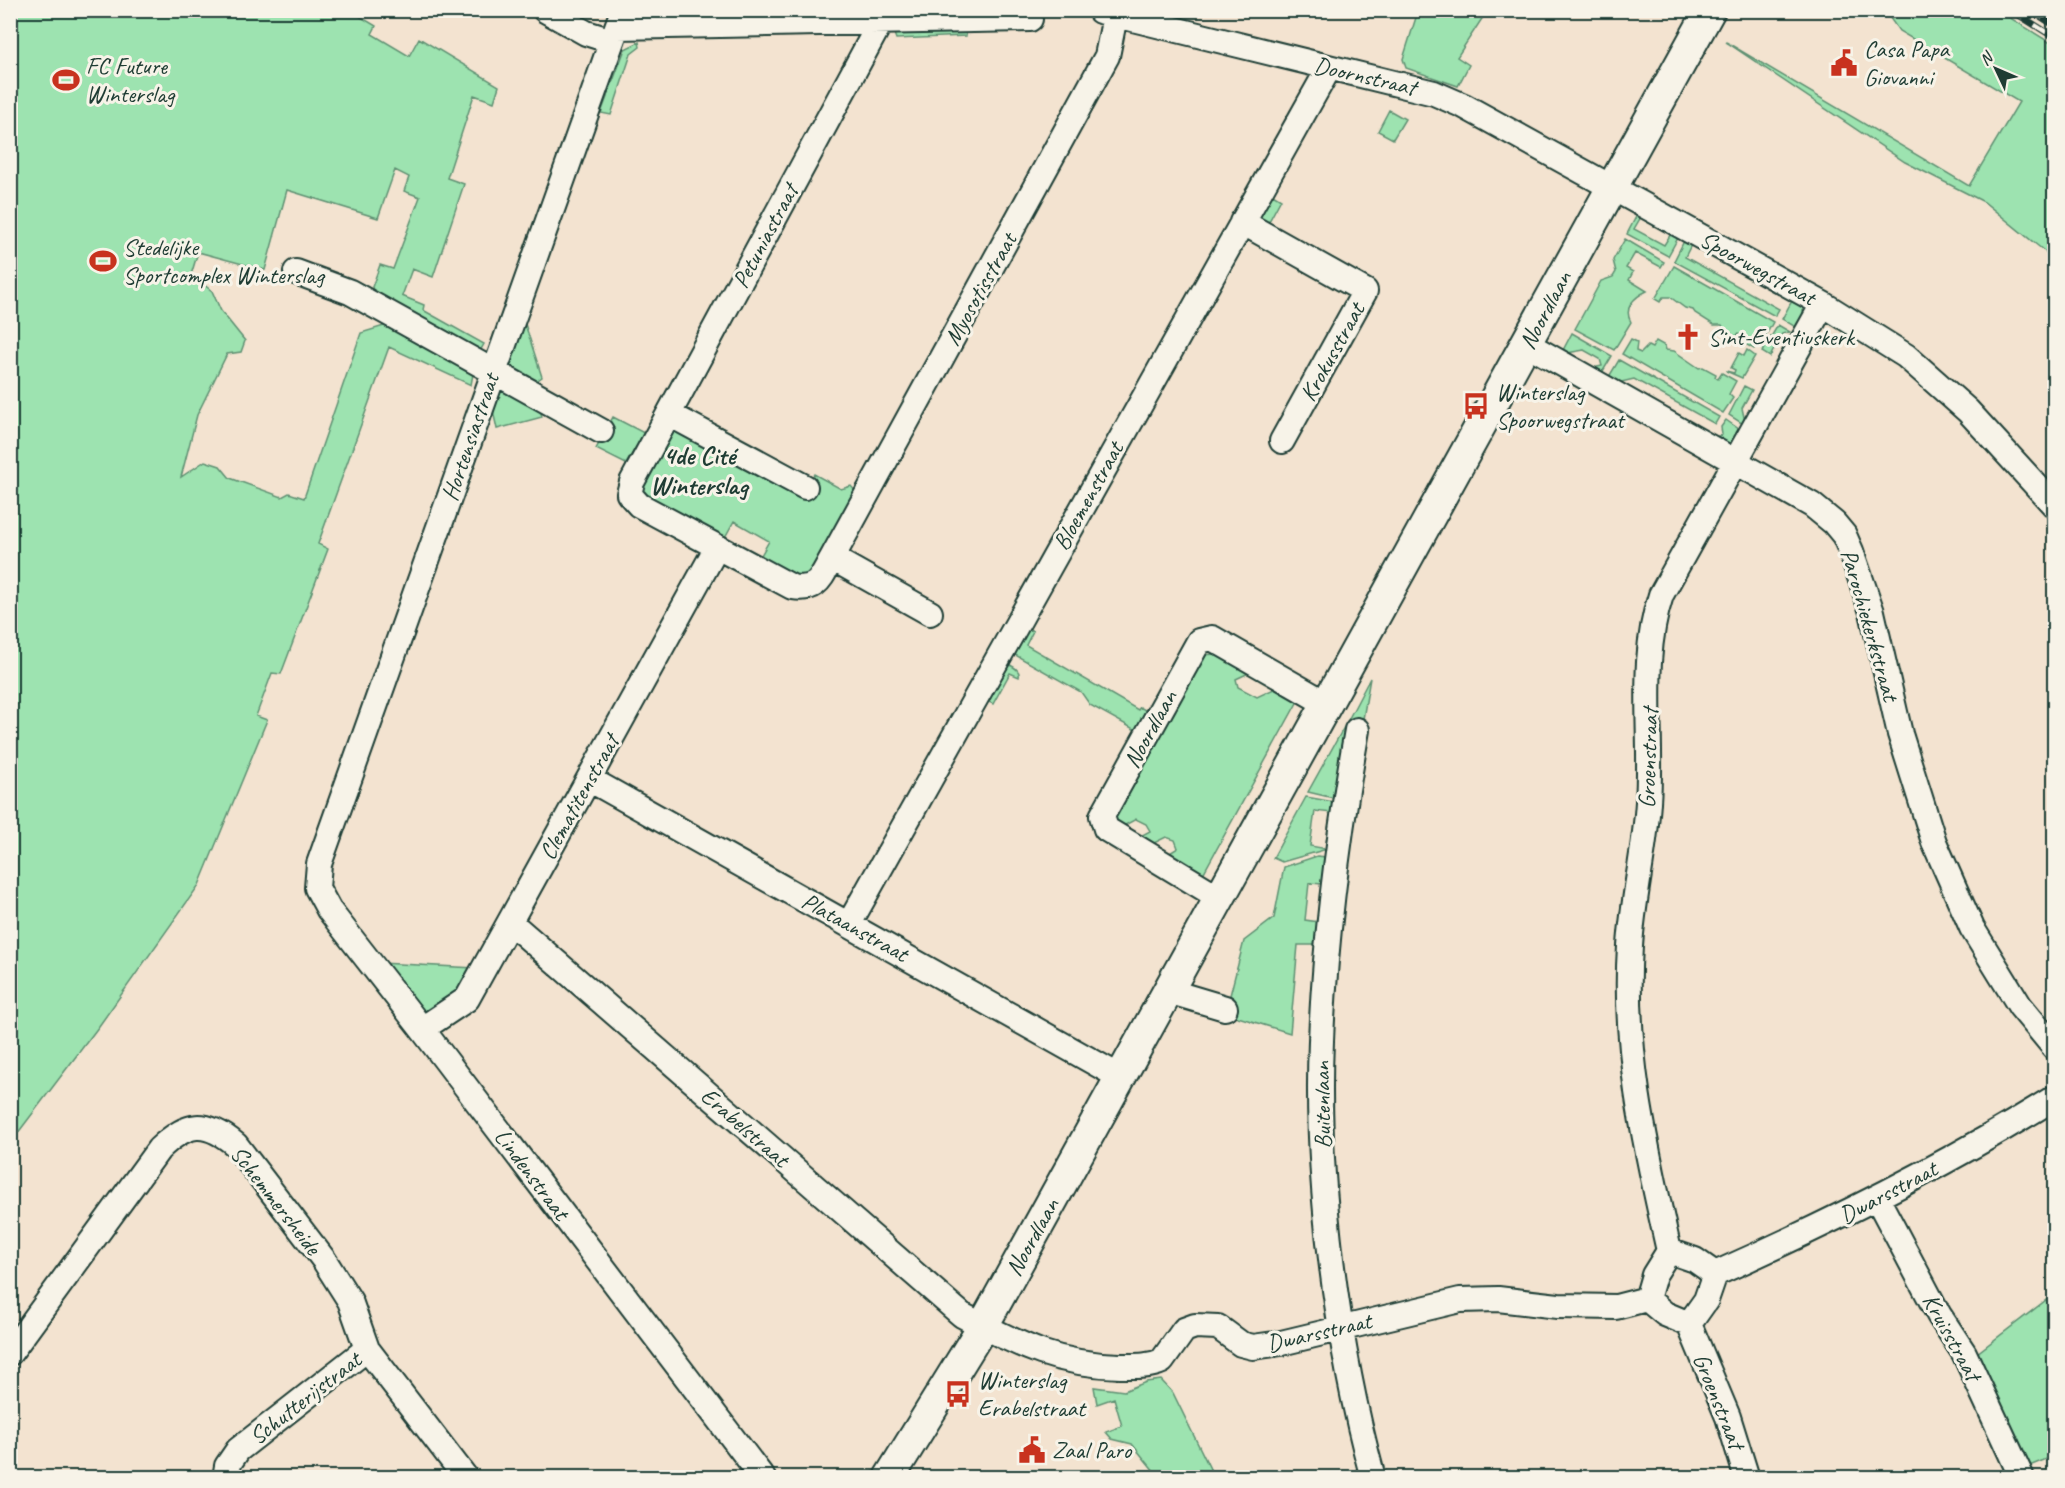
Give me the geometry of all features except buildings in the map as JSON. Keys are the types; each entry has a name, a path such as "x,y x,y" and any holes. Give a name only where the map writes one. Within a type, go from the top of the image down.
{"street":[{"path":"545,10 586,33 617,26 1030,19"},
{"name":"Noordlaan","path":"889,1478 983,1326 1710,10"},
{"name":"Doornstraat","path":"1107,13 1434,93 1464,106 1612,188"},
{"name":"Myosotisstraat","path":"717,547 792,587 806,589 818,583 1107,56 1107,13"},
{"name":"Petuniastraat","path":"717,547 639,505 628,494 650,448 880,23"},
{"name":"Hortensiastraat","path":"319,864 617,26"},
{"name":"Bloemenstraat","path":"849,924 1329,68"},
{"name":"Spoorwegstraat","path":"1612,188 1823,304 1906,356 1968,411 2055,505"},
{"name":"Krokusstraat","path":"1242,222 1365,291 1282,441"},
{"name":"Hortensiastraat","path":"296,272 350,292 601,431"},
{"name":"Groenstraat","path":"1670,1251 1634,1084 1629,1020 1630,947 1648,804 1648,658 1651,632 1661,595 1823,304"},
{"name":"Parochiekerkstraat","path":"1527,344 1812,505 1834,522 1844,536 1872,612 1900,734 1934,842 1972,928 2020,1006 2055,1047"},
{"path":"669,414 805,487"},
{"name":"Clematitenstraat","path":"422,1029 467,999 717,547"},
{"path":"832,558 930,613"},
{"name":"Noordlaan","path":"1220,898 1106,829 1102,816 1199,641 1212,638 1327,704"},
{"name":"Buitenlaan","path":"1357,730 1332,898 1321,1042 1323,1161 1342,1327 1358,1418 1373,1478"},
{"name":"Plataanstraat","path":"589,779 1120,1077"},
{"name":"Lindenstraat","path":"319,864 317,888 328,910 422,1029 763,1478"},
{"name":"Erabelstraat","path":"510,922 962,1316 983,1326"},
{"path":"1168,991 1225,1008"},
{"name":"Dwarsstraat","path":"1715,1274 1830,1223 2003,1130 2055,1098"},
{"name":"Schemmersheide","path":"10,1353 159,1149 178,1131 203,1126 220,1132 236,1145 324,1260 350,1301 367,1349 466,1478"},
{"name":"Kruisstraat","path":"1878,1198 1939,1316 1964,1353 2022,1478"},
{"path":"1670,1251 1695,1260 1715,1274 1706,1300 1689,1324 1665,1314 1647,1299 1654,1275 1670,1251"},
{"name":"Dwarsstraat","path":"983,1326 1046,1355 1088,1365 1138,1366 1162,1361 1184,1330 1195,1326 1218,1327 1241,1344 1253,1347 1281,1343 1460,1300 1498,1299 1558,1306 1616,1307 1647,1299"},
{"name":"Groenstraat","path":"1689,1324 1728,1417 1747,1478"},
{"name":"Schutterijstraat","path":"225,1478 226,1466 238,1450 367,1349"}],"green space":[{"path":"10,11 351,11 376,26 372,34 409,56 419,38 499,86 494,102 474,95 447,178 464,184 433,277 412,269 402,296 424,305 423,310 484,344 480,351 375,298 372,287 380,265 393,269 420,197 404,191 409,177 395,170 378,218 287,190 265,270 198,252 191,275 212,291 221,311 245,341 241,352 227,354 197,415 181,477 205,461 220,466 230,478 282,497 289,493 304,498 361,333 387,325 473,374 471,385 389,347 318,544 328,549 281,674 272,673 256,716 267,720 199,885 99,1026 11,1142"},
{"path":"1418,11 1487,11 1457,57 1469,65 1458,86 1406,68 1403,59"},
{"path":"1885,11 1999,11 2054,45 2054,259 1984,202 1905,162 1726,42 1969,186 2019,102 1899,31"},
{"path":"966,28 966,36 896,39 893,31"},
{"path":"639,42 640,47 631,54 611,115 601,113 625,49"},
{"path":"1389,110 1405,119 1393,139 1378,131"},
{"path":"1271,193 1281,199 1267,225 1258,217"},
{"path":"1638,213 1642,215 1634,229 1664,245 1672,232 1679,236 1668,256 1627,234"},
{"path":"1625,239 1664,262 1661,267 1635,253 1626,268 1633,272 1629,280 1647,291 1631,304 1628,312 1631,322 1614,350 1575,329 1601,281 1613,277 1616,272 1613,260"},
{"path":"1685,239 1692,243 1685,257 1779,309 1775,316 1674,261"},
{"path":"1674,266 1773,322 1765,337 1761,336 1754,349 1740,341 1742,336 1738,334 1736,337 1724,330 1722,325 1714,325 1670,297 1663,297 1660,302 1655,299"},
{"path":"1793,299 1803,307 1803,321 1799,329 1782,319"},
{"path":"518,324 525,324 542,377 532,384 512,371 507,362"},
{"path":"1778,325 1790,332 1782,334 1770,357 1762,352"},
{"path":"1572,333 1612,356 1600,376 1588,369 1602,366 1600,359 1584,350 1561,354"},
{"path":"1631,339 1637,342 1636,351 1641,353 1648,346 1652,348 1656,341 1665,346 1666,350 1674,351 1699,368 1703,367 1716,374 1715,377 1718,379 1722,373 1736,381 1729,394 1733,398 1723,413 1622,354"},
{"path":"1747,350 1755,356 1742,378 1726,371 1734,373 1735,370 1731,368 1739,353 1744,356"},
{"path":"1619,360 1719,417 1715,424 1634,379 1613,384 1607,380"},
{"path":"1744,386 1752,390 1742,408 1746,426 1729,415"},
{"path":"502,389 539,405 542,417 497,429 493,402 494,397"},
{"path":"613,417 644,433 626,464 596,449"},
{"path":"1726,420 1743,432 1739,437 1728,444 1708,439 1722,435 1721,427"},
{"path":"681,430 801,496 814,474 841,489 851,486 857,493 812,574 804,580 759,559 769,541 734,521 724,539 645,497 639,488 671,431"},
{"path":"1024,626 1033,631 1026,645 1138,710 1140,707 1150,713 1139,732 1090,705 1081,692 1010,652"},
{"path":"1216,654 1251,672 1236,679 1238,687 1257,697 1278,687 1298,701 1203,874 1165,856 1178,848 1175,840 1166,837 1148,846 1135,839 1150,831 1146,824 1136,819 1118,829 1113,813 1202,655"},
{"path":"1005,662 1017,670 1019,677 1010,673 993,704 983,699"},
{"path":"1370,678 1362,725 1352,727 1347,722"},
{"path":"1344,727 1351,735 1342,800 1308,792"},
{"path":"1306,797 1340,803 1332,813 1315,811 1310,846 1327,849 1282,862 1273,858"},
{"path":"1317,856 1326,857 1323,884 1309,883 1305,920 1319,922 1317,945 1298,945 1290,1033 1228,1014 1227,1007 1244,941 1274,918 1284,867"},
{"path":"380,963 475,968 462,992 425,1016"},
{"path":"2054,1294 2054,1456 2027,1467 1972,1357"},
{"path":"1161,1380 1173,1393 1214,1477 1159,1477 1132,1444 1112,1439 1106,1432 1122,1426 1114,1398 1097,1404 1094,1387 1124,1391 1146,1382"}],"railway":[{"path":"2011,10 2054,37"},
{"path":"2031,10 2054,25"}],"place":[{"name":"Casa Papa Giovanni","path":"1844,63"},
{"name":"FC Future Winterslag","path":"66,80"},
{"name":"Stedelijke Sportcomplex Winterslag","path":"103,261"},
{"name":"Sint-Eventiuskerk","path":"1688,337"},
{"name":"Winterslag Spoorwegstraat","path":"1476,406"},
{"name":"Winterslag Erabelstraat","path":"958,1394"},
{"name":"Zaal Paro","path":"1032,1450"}],"district":[{"name":"4de Cité Winterslag","path":"699,470"}]}
